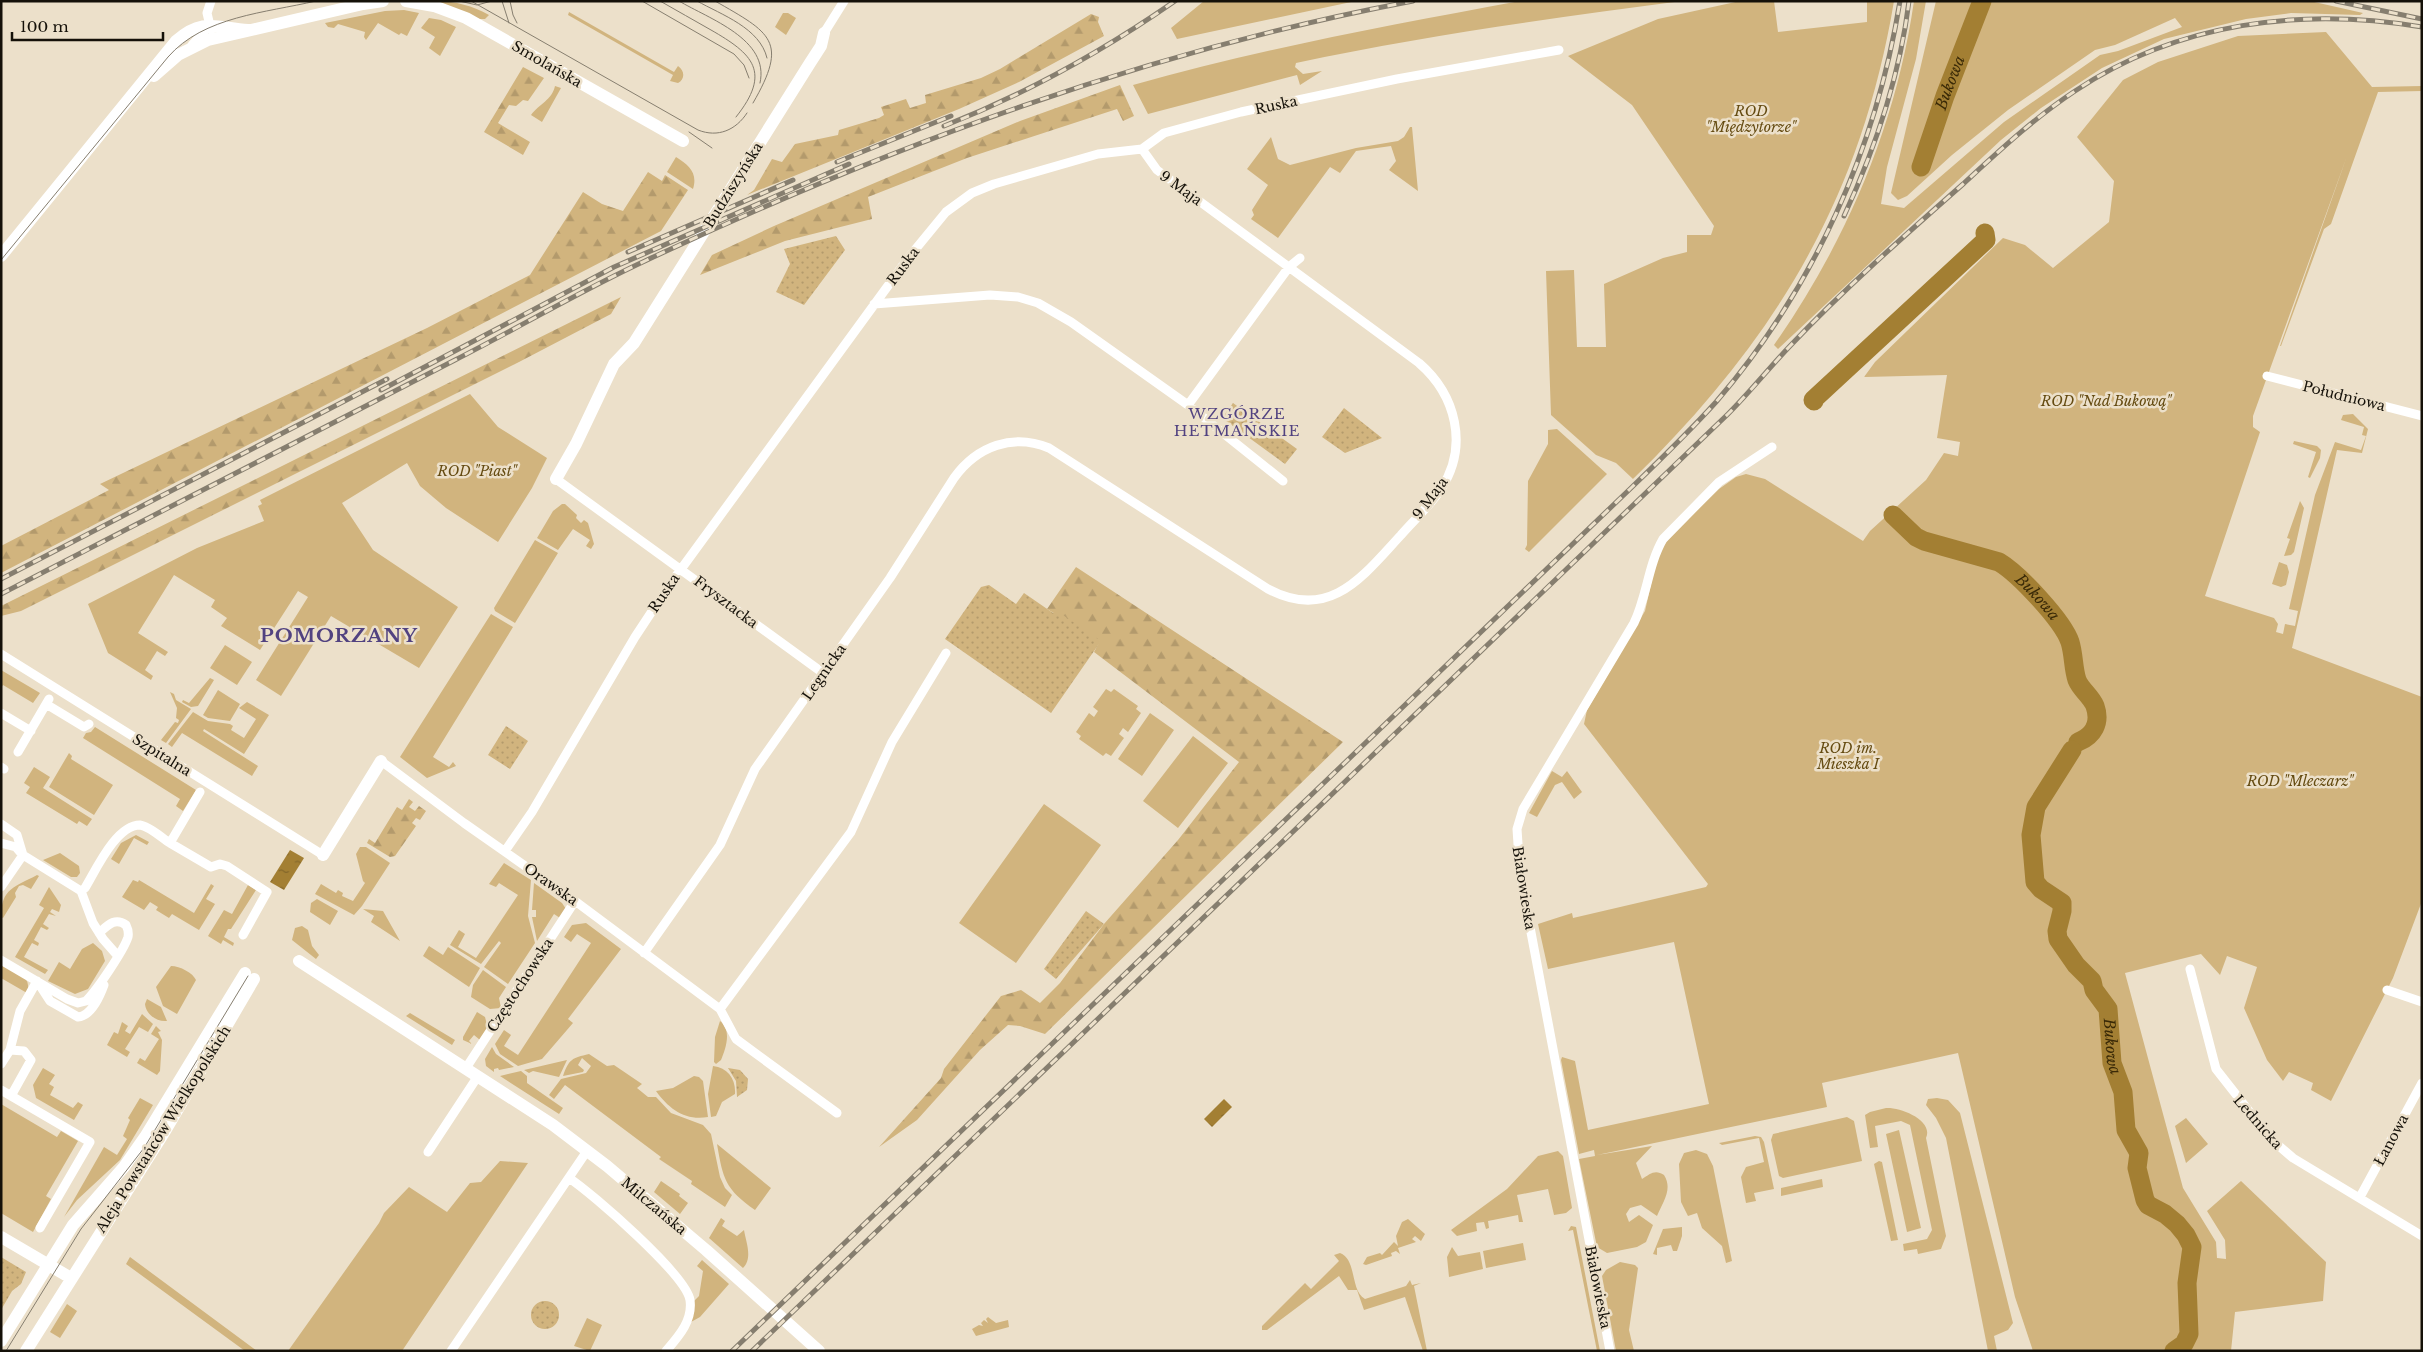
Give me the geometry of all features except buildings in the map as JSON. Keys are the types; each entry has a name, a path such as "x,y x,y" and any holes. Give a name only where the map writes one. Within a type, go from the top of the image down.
{"street":[{"path":"211,1 208,12 210,24 214,33 224,36"},
{"path":"178,56 200,44 224,36 383,1"},
{"name":"Smolańska","path":"406,1 434,6 466,18 683,141"},
{"name":"Budziszyńska","path":"556,479 576,444 614,364 634,343 821,46 824,33 844,1"},
{"path":"131,97 196,42 210,24"},
{"path":"1,256 176,41 191,30 210,24 248,30"},
{"name":"Ruska","path":"505,851 532,812 630,645 681,568 874,304 940,218 972,193 994,184 1098,154 1142,149 1164,133 1242,112 1397,79 1559,50"},
{"name":"9 Maja","path":"1042,445 1062,455 1274,593 1295,600 1316,600 1338,594 1351,586 1403,532 1442,487 1455,455 1455,421 1445,393 1429,371 1157,170 1142,149"},
{"path":"1188,405 1289,267 1300,258"},
{"path":"874,304 990,295 1025,298 1045,306 1072,322 1188,405 1282,481"},
{"name":"Południowa","path":"2267,376 2422,416"},
{"name":"Legnicka","path":"644,952 716,851 730,827 755,769 890,578 964,465 979,452 999,444 1018,441 1042,445"},
{"name":"Białowieska","path":"1610,1351 1522,887 1517,846 1518,819 1634,623 1657,550 1663,539 1714,487 1772,447"},
{"name":"Frysztacka","path":"556,479 681,568 822,673"},
{"path":"720,1009 857,823 892,742 946,652"},
{"name":"Szpitalna","path":"1,654 323,855"},
{"path":"18,752 48,702 84,727 89,724"},
{"path":"1,713 31,731"},
{"path":"323,855 381,761"},
{"name":"Orawska","path":"381,761 575,901 720,1009 736,1039 837,1112"},
{"path":"170,842 200,792"},
{"path":"1,824 17,835 22,854 1,888"},
{"path":"81,891 85,888 116,837 130,828 138,825 144,826 211,867 220,864 227,866 268,892 243,935"},
{"path":"1,843 16,847 22,854 81,891 86,910 99,933 117,955"},
{"name":"Częstochowska","path":"466,1068 575,901"},
{"path":"1,960 67,999 78,1003 86,1001 92,996 128,937 126,925 119,921 114,921 99,933"},
{"name":"Milczańska","path":"299,961 553,1125 587,1151 819,1351"},
{"path":"37,981 50,1000 74,1016 81,1017 90,1010 98,997 110,968"},
{"name":"Lednicka","path":"2190,968 2214,1062 2220,1076 2276,1145 2293,1158 2422,1236"},
{"name":"Aleja Powstańców Wielkopolskich","path":"1,1341 73,1225 124,1167 250,976 165,1131 26,1351"},
{"path":"1,1064 10,1050 20,1011 37,981"},
{"path":"2387,990 2422,1002"},
{"path":"11,1096 31,1064 31,1060 24,1051 16,1031"},
{"path":"10,1050 24,1051"},
{"path":"428,1152 478,1076"},
{"name":"Łanowa","path":"2360,1198 2422,1083"},
{"path":"1,1090 90,1142 40,1228"},
{"path":"451,1351 587,1151"},
{"path":"569,1178 614,1213 677,1277 688,1292 690,1307 686,1321 679,1336 666,1351"},
{"path":"1,1236 71,1278"}],"green space":[{"path":"437,1 464,5 489,15 485,19 479,19"},
{"path":"1204,1 1356,1 1177,39 1171,28"},
{"path":"1520,1 1682,1 1440,36 1296,63 1295,67 1303,74 1322,71 1300,85 1297,75 1148,114 1133,85 1277,49"},
{"name":"ROD \"Międzytorze\"","path":"1740,1 1774,1 1778,32 1867,22 1867,1 1894,1 1879,73 1859,140 1834,203 1804,262 1769,319 1729,374 1684,427 1633,479 1616,463 1596,455 1551,415 1546,271 1574,270 1577,347 1606,347 1604,284 1663,258 1687,252 1687,235 1711,235 1714,226 1632,105 1568,56 1658,19"},
{"path":"1914,1 1926,1 1916,59 1887,167 1881,204 1904,208 2004,122 2100,55 2118,51 2182,27 2175,18 2115,45 2095,50 2008,110 1952,155 1907,196 1898,200 1891,193 1936,1 2310,1 2363,13 2360,15 2291,13 2246,19 2164,39 2102,68 2041,108 2001,140 1778,349 1774,345 1800,306 1845,224 1881,138 1895,93"},
{"path":"404,10 419,13 407,36 401,33 399,35 378,23 366,40 364,37 365,32 338,24 334,28 328,27 325,23 385,11"},
{"path":"569,12 674,72 678,66 683,73 682,79 678,83 670,81 673,75 568,15"},
{"path":"783,13 788,13 796,18 786,35 775,27"},
{"path":"1091,14 1099,17 1098,22 1104,36 1019,82 959,109 747,195 754,190 772,159 782,162 795,144 838,135 839,130 884,115 881,107 906,99 910,108 926,103 925,95 981,78 1000,69"},
{"path":"429,18 441,20 456,27 440,56 429,48 435,37 421,28"},
{"path":"2326,32 2372,87 2422,86 2422,91 2378,92 2331,224 2324,229 2280,346 2347,156 2253,416 2253,427 2260,432 2205,596 2274,618 2278,624 2276,632 2283,634 2285,624 2295,626 2298,611 2289,609 2315,495 2335,442 2361,450 2366,436 2362,435 2364,427 2341,420 2343,415 2353,414 2368,429 2362,453 2337,450 2292,648 2422,697 2422,901 2393,978 2331,1101 2311,1090 2313,1083 2289,1072 2283,1081 2267,1060 2244,1008 2257,967 2227,956 2220,975 2201,954 2125,973 2183,1188 2216,1242 2217,1258 2226,1259 2225,1240 2207,1211 2241,1181 2326,1262 2323,1301 2235,1312 2231,1351 2033,1351 2015,1297 1958,1053 1822,1083 1827,1107 1597,1155 1652,1146 1636,1163 1642,1179 1658,1172 1664,1175 1668,1185 1666,1196 1657,1216 1641,1205 1630,1208 1626,1214 1629,1222 1639,1215 1653,1225 1646,1242 1637,1247 1607,1253 1597,1247 1579,1159 1595,1156 1594,1150 1579,1154 1561,1060 1562,1057 1575,1061 1588,1130 1709,1104 1674,942 1548,969 1538,924 1572,913 1573,918 1706,887 1708,884 1584,724 1587,710 1645,611 1657,558 1663,546 1719,489 1736,477 1746,474 1765,479 1863,541 1870,531 1926,480 1944,453 1958,456 1960,442 1937,438 1947,375 1864,377 1875,362 2003,238 2025,245 2053,268 2109,222 2114,181 2077,137 2123,80 2158,62 2238,36"},
{"path":"523,67 544,78 528,101 523,100 516,106 509,105 498,123 530,142 523,155 484,132"},
{"path":"1120,85 1134,116 1123,121 1117,109 967,158 868,197 872,219 785,241 700,275 712,255 774,226 1020,121"},
{"path":"555,86 561,88 542,122 531,115 551,95"},
{"path":"1410,127 1412,127 1418,191 1389,170 1396,161 1391,146 1356,151 1340,173 1330,167 1278,238 1251,219 1254,215 1252,210 1268,185 1247,169 1271,137 1278,159 1290,165 1356,148 1398,141 1404,137"},
{"path":"676,157 691,170 694,178 693,189 667,172"},
{"path":"648,172 662,181 665,175 688,190 661,231 1,573 1,546 109,490 100,484 427,328 530,275 583,192 602,204 623,211"},
{"path":"836,236 845,250 804,305 776,292 790,264 784,249"},
{"path":"621,297 611,314 519,362 21,611 1,616 1,606"},
{"name":"ROD \"Piast\"","path":"470,394 498,427 547,458 532,488 498,542 446,508 420,486 407,463 342,503 373,550 458,607 419,668 331,616 281,696 256,680 308,597 298,591 260,650 221,626 227,618 211,607 215,600 174,575 138,633 168,652 165,656 157,651 145,670 153,676 151,680 108,653 88,604 197,548 264,521 258,506 262,504 260,500"},
{"path":"1233,403 1297,449 1285,464 1222,418"},
{"path":"1344,408 1382,438 1345,453 1322,437"},
{"path":"1557,429 1607,474 1529,552 1525,549 1527,545 1528,481 1548,444 1548,430"},
{"path":"2294,441 2317,446 2321,450 2320,458 2310,478 2308,477 2316,452 2293,444"},
{"path":"2300,501 2304,508 2294,552 2291,555 2284,556 2290,539 2287,538"},
{"path":"562,504 565,504 577,515 576,518 581,523 584,520 588,523 594,544 591,549 586,546 590,540 573,529 558,550 537,538 553,511"},
{"path":"535,540 558,553 515,623 495,611 494,608"},
{"path":"2279,562 2287,565 2289,572 2286,585 2281,587 2272,584"},
{"path":"1076,567 1343,742 1045,1034 1020,1026 1008,1025 980,1050 917,1120 879,1147 941,1078 944,1069 1001,996 1021,990 1040,1003 1060,983 1104,924 1178,840 1239,762 1094,652 1100,641 1047,609"},
{"path":"989,585 1016,604 1024,593 1053,613 1060,613 1101,641 1051,713 945,639 981,587"},
{"path":"491,614 513,627 433,757 449,767 453,762 456,766 427,778 400,757"},
{"path":"225,645 252,662 237,685 210,668"},
{"path":"1,670 40,693 33,703 3,685 1,688"},
{"path":"210,678 214,680 198,706 191,707 182,702 183,700 189,703"},
{"path":"1106,689 1111,692 1114,689 1138,706 1136,709 1141,713 1128,732 1123,728 1119,734 1124,738 1111,756 1106,753 1103,756 1079,739 1081,736 1076,732 1089,713 1094,717 1098,711 1093,707"},
{"path":"218,690 240,704 230,721 208,718 203,715"},
{"path":"170,692 174,694 176,700 191,709 166,743 161,740 175,722 178,723 179,720 176,718 177,708"},
{"path":"247,702 269,715 244,754 204,729 203,731 258,766 252,776 182,733 172,747 168,744 193,712 208,721 230,724 233,726 231,730 244,738 256,719 239,708"},
{"path":"1150,713 1174,730 1142,776 1118,759"},
{"path":"506,726 528,741 510,769 488,755"},
{"path":"95,727 196,790 183,811 176,806 180,799 83,738 86,733 91,732"},
{"path":"1193,736 1228,763 1178,828 1143,801"},
{"path":"69,753 72,756 71,759 113,785 94,815 49,787"},
{"path":"34,767 50,777 43,788 92,819 87,826 79,821 77,824 26,793 30,787 24,783"},
{"path":"1552,771 1562,777 1567,771 1582,792 1574,799 1562,782 1555,785 1537,817 1529,813"},
{"path":"409,799 413,802 409,807 415,811 419,806 426,811 420,820 416,818 412,823 416,826 395,856 390,857 367,843 369,839 375,843 397,807 402,810"},
{"path":"1044,804 1101,845 1016,963 959,923"},
{"path":"136,835 149,842 147,845 134,838 119,864 111,859 121,843"},
{"path":"360,847 366,847 390,863 354,915 315,894 321,884 336,893 338,890 343,893 342,896 353,901 365,883 356,854"},
{"path":"60,853 79,866 80,873 77,877 71,877 43,860"},
{"path":"504,863 531,880 528,916 535,943 508,984 484,967 501,943 499,941 481,964 450,945 459,930 465,934 458,947 476,958 518,895 499,883 496,887 489,884"},
{"path":"37,875 39,876 31,889 23,885 19,886 15,893 16,897 3,918 1,917 2,907 7,894 16,886"},
{"path":"133,880 138,882 139,880 194,913 211,884 214,886 206,899 215,904 199,930 172,914 169,918 156,910 158,907 150,902 144,910 122,897"},
{"path":"534,883 562,903 566,909 560,918 554,914 537,941 532,917 536,917 536,910 532,910"},
{"path":"248,885 256,890 224,937 234,943 233,946 223,940 221,944 208,936 224,910 232,914"},
{"path":"49,887 61,905 59,912 52,909 50,912 56,916 49,914 43,924 49,928 47,930 41,927 34,940 39,943 38,946 32,943 24,957 48,970 45,974 15,957 44,908 39,905"},
{"path":"317,899 338,911 330,925 310,912 311,903"},
{"path":"363,909 383,911 400,941 371,922 374,916"},
{"path":"1086,911 1104,924 1056,979 1044,969"},
{"path":"586,923 621,949 568,1019 573,1023 542,1059 518,1066 500,1054 495,1044 504,1030 511,1035 504,1046 518,1055 591,943 577,934 571,942 564,937 572,925"},
{"path":"302,926 308,930 312,946 319,955 316,959 292,940 295,928"},
{"path":"93,943 102,951 105,961 88,989 75,994 48,981 59,962 70,969 82,949"},
{"path":"429,946 443,955 448,947 480,968 469,987 423,956"},
{"path":"1,963 25,977 28,987 27,993 1,978"},
{"path":"171,966 186,970 196,980 177,1014 163,1006 156,987"},
{"path":"483,970 506,987 499,998 501,1008 490,1009 471,997 473,985"},
{"path":"147,999 161,1007 167,1021 155,1019 150,1014 145,1004"},
{"path":"477,1012 485,1017 488,1029 480,1040 474,1035 469,1041 472,1044 463,1040 463,1037"},
{"path":"410,1013 455,1040 452,1045 406,1016"},
{"path":"142,1014 153,1024 148,1032 139,1027 125,1049 130,1052 127,1057 107,1045 114,1032 118,1034 122,1022 128,1026 125,1031 130,1034"},
{"path":"720,1021 726,1029 727,1039 721,1060 716,1064 714,1062 715,1037"},
{"path":"156,1026 161,1031 158,1032 162,1040 160,1071 157,1075 137,1063 140,1058 145,1061 159,1039 151,1034"},
{"path":"492,1047 496,1054 514,1067 494,1069 494,1072 486,1066 485,1059"},
{"path":"589,1054 607,1066 614,1065 642,1084 637,1088 648,1097 656,1097 671,1113 703,1125 711,1134 720,1177 725,1188 732,1195 725,1207 691,1184 692,1181 659,1159 661,1157 565,1085 554,1099 549,1095 561,1079 586,1073 591,1066 582,1058 578,1065 584,1070 583,1072 563,1076 572,1060"},
{"path":"567,1060 559,1077 533,1071 529,1073 524,1070"},
{"path":"713,1066 723,1069 730,1075 734,1084 735,1094 722,1102 716,1116 711,1117 708,1094"},
{"path":"43,1068 55,1075 49,1084 54,1087 50,1095 73,1108 78,1102 83,1105 74,1120 36,1098 33,1085"},
{"path":"728,1068 740,1070 748,1079 747,1090 737,1097 736,1081"},
{"path":"521,1071 527,1076 527,1083 563,1108 559,1114 500,1076"},
{"path":"694,1076 699,1077 703,1081 708,1117 692,1117 678,1112 666,1103 656,1091 673,1088"},
{"path":"140,1098 153,1105 120,1160 77,1200 64,1217 104,1147 117,1155 127,1139 123,1136 130,1120 128,1118"},
{"path":"1928,1099 1948,1100 1960,1113 2013,1323 2008,1330 1994,1336 1997,1351 1988,1351 1946,1138 1936,1118 1926,1105"},
{"path":"1,1104 57,1137 61,1131 78,1141 46,1196 51,1199 33,1232 1,1213"},
{"path":"1886,1108 1907,1112 1921,1120 1925,1126 1946,1236 1941,1249 1918,1254 1917,1249 1904,1251 1903,1244 1927,1239 1932,1230 1910,1125 1901,1121 1875,1126 1878,1147 1870,1148 1865,1115"},
{"path":"1847,1117 1854,1121 1862,1161 1783,1178 1779,1176 1771,1140 1773,1134"},
{"path":"2186,1118 2208,1144 2186,1163 2175,1126"},
{"path":"1899,1130 1921,1228 1907,1232 1886,1134"},
{"path":"1755,1136 1761,1137 1764,1142 1774,1189 1754,1193 1756,1201 1746,1203 1741,1177 1746,1167 1764,1162 1759,1138 1722,1145 1719,1143"},
{"path":"717,1144 771,1188 755,1210 731,1189 721,1166"},
{"path":"1696,1150 1707,1154 1713,1166 1732,1261 1726,1263 1722,1246 1702,1228 1697,1213 1688,1216 1681,1202 1679,1164 1684,1153"},
{"path":"1558,1151 1563,1156 1572,1208 1566,1213 1554,1215 1548,1189 1517,1195 1523,1222 1519,1222 1518,1215 1488,1221 1489,1228 1486,1229 1484,1222 1476,1223 1477,1231 1457,1236 1451,1230 1507,1189 1538,1156"},
{"path":"500,1161 528,1163 402,1351 288,1351 379,1223 384,1213 409,1187 447,1212 470,1183 481,1182"},
{"path":"1879,1161 1882,1162 1898,1240 1891,1241 1874,1164"},
{"path":"1822,1179 1823,1187 1781,1196 1781,1188"},
{"path":"661,1181 680,1194 679,1196 688,1203 680,1214 654,1192"},
{"path":"721,1218 725,1221 722,1226 737,1236 744,1230 748,1260 743,1268 709,1238"},
{"path":"1408,1219 1425,1234 1421,1241 1415,1236 1412,1239 1416,1242 1398,1248 1400,1254 1396,1251 1391,1253 1392,1256 1366,1265 1363,1264 1367,1257 1380,1253 1382,1255 1394,1242 1398,1246 1396,1236 1402,1222"},
{"path":"1571,1226 1576,1227 1600,1351 1597,1351 1573,1230 1568,1231"},
{"path":"1682,1227 1682,1236 1677,1251 1673,1251 1671,1245 1657,1248 1657,1255 1653,1254 1663,1229"},
{"path":"1523,1243 1526,1260 1486,1268 1483,1251"},
{"path":"1452,1247 1458,1256 1480,1252 1483,1269 1449,1277 1447,1257"},
{"path":"1340,1253 1349,1262 1357,1289 1365,1299 1406,1286 1410,1280 1412,1285 1421,1283 1414,1286 1427,1351 1423,1351 1405,1297 1364,1310 1357,1290 1348,1290 1339,1276 1267,1330 1262,1330 1262,1326 1305,1283 1311,1289 1339,1261 1334,1255"},
{"path":"1,1257 26,1272 21,1284 12,1291 1,1310"},
{"path":"130,1257 257,1351 245,1351 126,1264"},
{"path":"702,1260 729,1284 700,1317 691,1322 694,1301 699,1296 703,1271 697,1266"},
{"path":"1620,1262 1635,1265 1638,1268 1629,1330 1634,1351 1616,1351 1602,1276 1606,1270"},
{"path":"545,1301 555,1305 559,1315 555,1325 545,1329 535,1325 531,1315 535,1305"},
{"path":"67,1304 77,1311 60,1338 50,1332"},
{"path":"988,1317 996,1323 1008,1320 1009,1327 976,1336 972,1329 979,1325 983,1326 981,1323 984,1320 988,1323 986,1319"},
{"path":"587,1318 602,1325 590,1351 574,1346"}],"water":[{"path":"290,850 304,858 284,890 270,882"},
{"path":"1224,1099 1232,1107 1212,1127 1204,1119"}],"waterway":[{"name":"Bukowa","path":"1921,167 1945,96 1982,1"},
{"name":"Bukowa","path":"1814,401 1986,240 1985,233"},
{"name":"Bukowa","path":"1893,515 1916,537 1924,541 1999,562 2018,577 2059,622 2070,642 2077,680 2093,702 2097,712 2096,723 2092,732 2078,742"},
{"name":"Bukowa","path":"2072,750 2036,807 2031,835 2035,882 2041,889 2062,903 2057,931 2058,939 2076,965 2092,981 2094,990 2108,1009 2112,1063 2123,1092 2126,1130 2139,1153 2137,1168 2145,1200 2148,1205 2165,1214 2177,1224 2186,1235 2192,1247 2187,1283 2189,1334 2184,1344 2174,1351"}],"tram line":[{"path":"1,260 168,57 183,43 217,24 256,13 316,1"},
{"path":"459,1 477,5 492,1"},
{"path":"471,1 698,130 713,133 726,131 738,124 747,113"},
{"path":"502,1 509,23"},
{"path":"510,1 517,23"},
{"path":"642,1 734,54 744,65 749,78"},
{"path":"660,1 726,39 747,56 753,66 755,76 753,88 736,117"},
{"path":"679,1 720,23 747,42 756,54 761,68 760,83"},
{"path":"697,1 739,23 748,30 757,38 767,58"},
{"path":"715,1 750,22 761,31 768,41 772,52 770,65 753,103"},
{"path":"689,132 712,148"},
{"path":"6,1351 81,1229 144,1148 248,976"}],"railway":[{"path":"944,126 1034,86 1092,54 1175,1"},
{"path":"1,594 479,348 574,296 739,218 833,178 1022,106 1118,75 1216,46 1314,22 1413,1"},
{"path":"732,1351 1631,488 1716,402 1751,358 1783,312 1811,264 1836,214 1857,163 1875,110 1889,56 1900,1"},
{"path":"1844,216 1866,165 1885,111 1893,84 1909,1"},
{"path":"2336,1 2422,19"},
{"path":"752,1351 1728,414 1810,325 1896,244 2045,112 2075,91 2115,68 2156,49 2198,35 2242,26 2287,20 2377,21 2422,27"},
{"path":"837,162 951,116"},
{"path":"381,390 614,267 849,164"},
{"path":"628,252 793,180"},
{"path":"1,579 387,379"}],"district":[{"name":"WZGÓRZE HETMAŃSKIE","path":"1237,422"},
{"name":"POMORZANY","path":"339,635"}],"park label":[{"name":"ROD \"Nad Bukową\"","path":"2106,401"},
{"name":"ROD im. Mieszka I","path":"1848,756"},
{"name":"ROD \"Mleczarz\"","path":"2300,781"}]}
